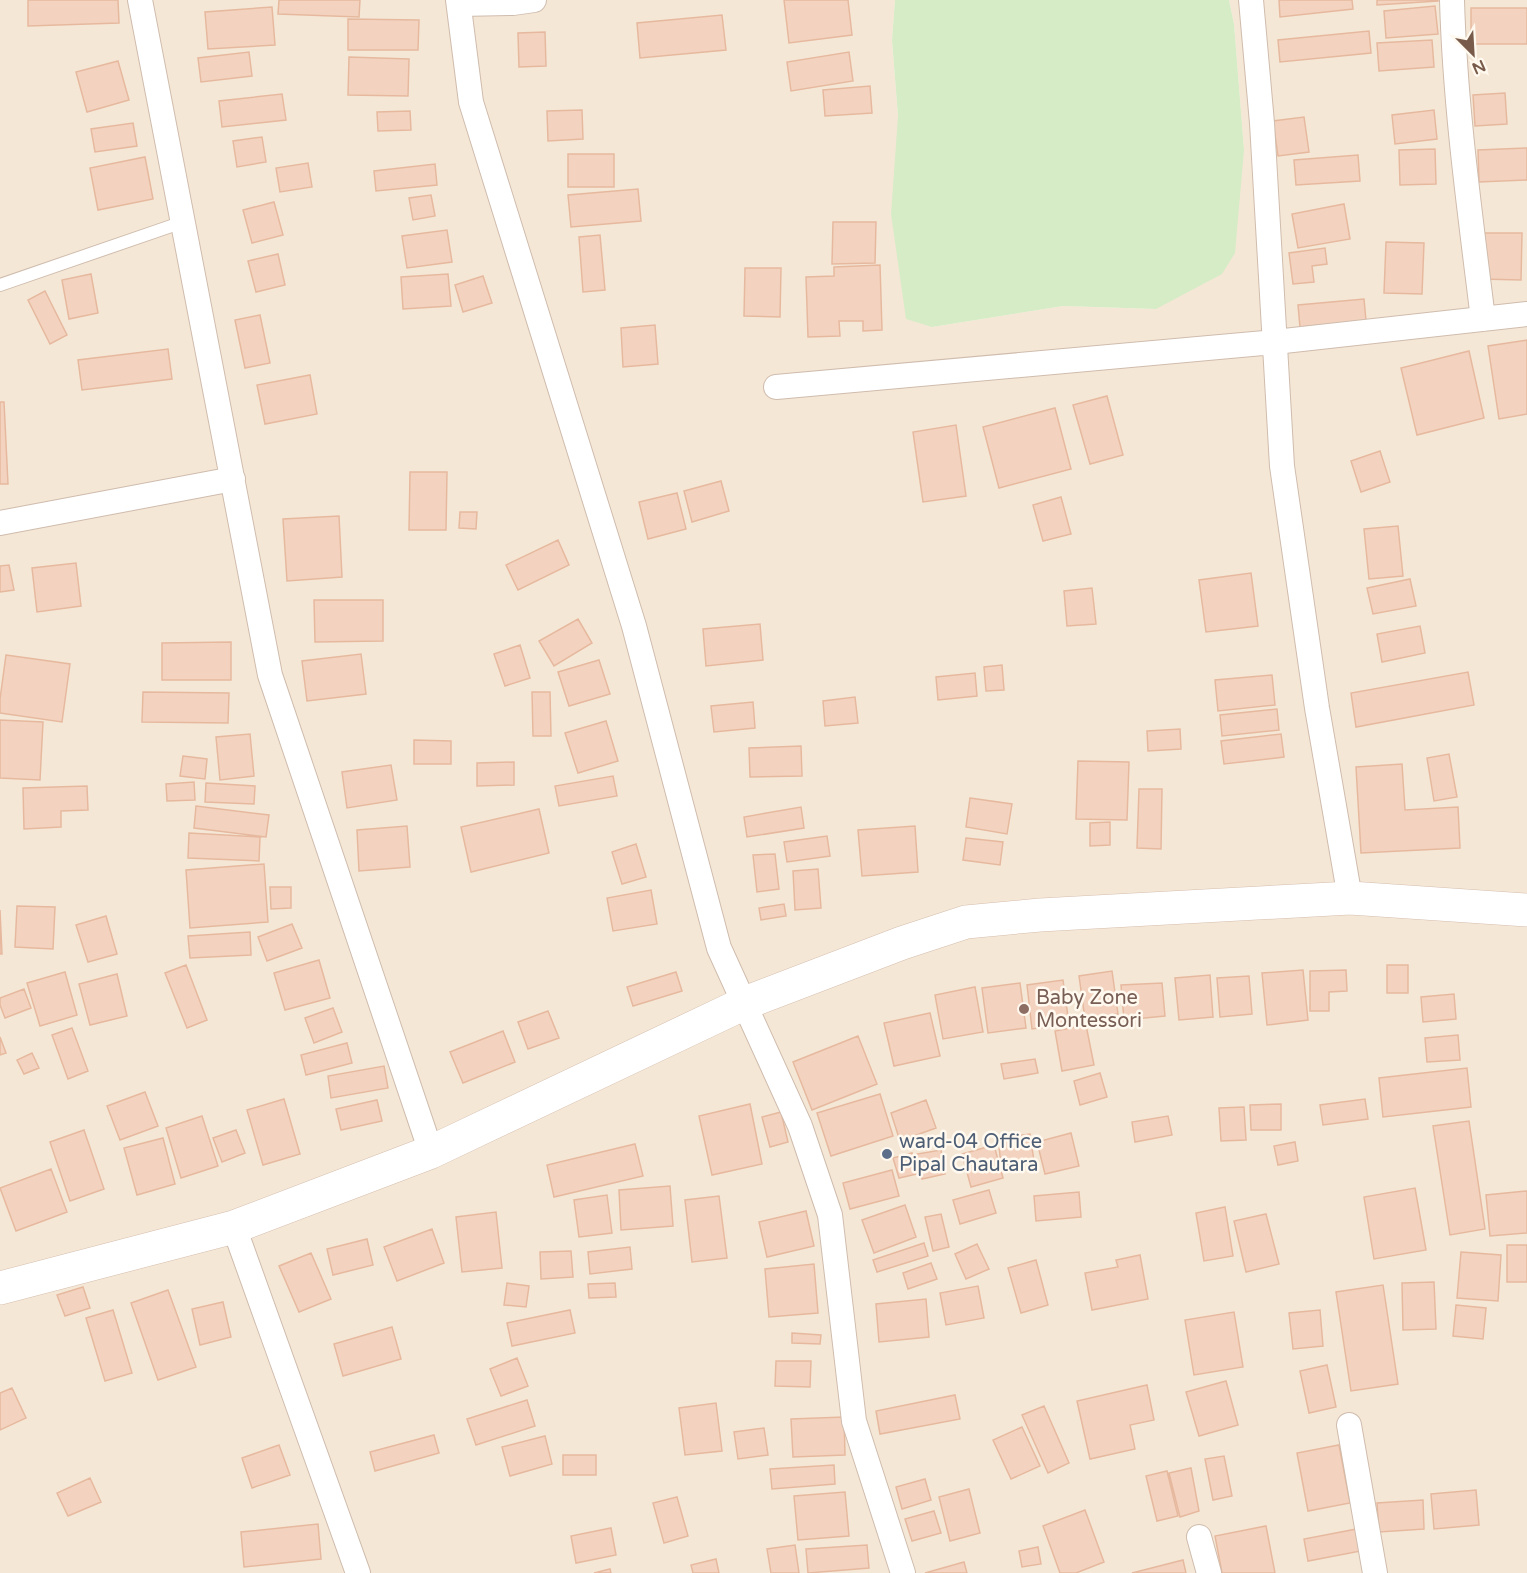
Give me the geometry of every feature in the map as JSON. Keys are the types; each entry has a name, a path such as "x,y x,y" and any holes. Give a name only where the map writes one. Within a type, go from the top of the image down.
{"main road":[{"path":"0,1288 234,1227 431,1152 745,1003 902,943 966,922 1040,915 1350,898 1527,910"}],"street":[{"path":"140,0 270,675 431,1152"},
{"path":"534,0 513,3 459,2 471,102 634,627 719,948 800,1126 830,1215 854,1421 903,1573"},
{"path":"1251,0 1262,123 1284,477 1317,708 1350,898"},
{"path":"1452,0 1454,65 1483,319"},
{"path":"776,387 1275,342 1527,314"},
{"path":"0,523 233,479"},
{"path":"234,1227 358,1573"},
{"path":"1348,1425 1375,1573"},
{"path":"1199,1537 1209,1573"}],"lane":[{"path":"0,285 183,222"}],"shaded area":[{"path":"0,0 895,0 892,40 898,116 932,327 1063,306 1156,309 1244,150 1234,24 1229,0 1527,0 1527,1573 0,1573"}],"green space":[{"path":"895,0 1229,0 1234,24 1244,150 1235,253 1222,274 1156,309 1063,306 932,327 906,319 891,214 898,116 892,40"}],"building":[{"path":"28,0 118,0 119,23 28,26"},
{"path":"279,0 360,0 359,17 278,14"},
{"path":"784,0 848,0 852,35 789,43"},
{"path":"1279,0 1352,0 1353,9 1280,17"},
{"path":"1377,0 1438,0 1438,1 1377,5"},
{"path":"1435,6 1438,34 1386,38 1384,11"},
{"path":"272,7 275,45 208,49 205,12"},
{"path":"1471,8 1527,8 1527,44 1471,44"},
{"path":"722,15 726,50 640,58 637,23"},
{"path":"348,19 419,20 418,50 348,50"},
{"path":"1369,31 1371,53 1280,62 1278,40"},
{"path":"545,32 546,66 519,67 518,33"},
{"path":"1432,40 1434,67 1379,71 1377,43"},
{"path":"249,52 252,76 201,82 198,58"},
{"path":"849,52 853,81 791,91 787,62"},
{"path":"349,57 409,59 408,96 348,95"},
{"path":"118,61 129,100 87,112 76,72"},
{"path":"870,86 872,113 825,116 823,90"},
{"path":"1505,93 1507,124 1475,126 1473,95"},
{"path":"282,94 286,120 222,127 219,101"},
{"path":"582,110 583,139 548,141 547,111"},
{"path":"1434,110 1437,139 1395,144 1392,115"},
{"path":"410,111 411,130 378,131 377,112"},
{"path":"1304,117 1309,152 1278,156 1273,121"},
{"path":"133,123 137,146 95,152 91,129"},
{"path":"262,137 266,162 237,167 233,141"},
{"path":"1527,148 1527,180 1479,182 1478,150"},
{"path":"1435,149 1436,184 1400,185 1399,150"},
{"path":"568,154 614,154 614,187 568,187"},
{"path":"1358,155 1360,181 1296,185 1294,160"},
{"path":"145,157 153,199 98,210 90,168"},
{"path":"308,163 312,187 280,192 276,168"},
{"path":"435,164 437,185 376,191 374,171"},
{"path":"638,189 641,221 571,227 568,195"},
{"path":"431,195 435,216 413,220 409,198"},
{"path":"274,202 283,235 252,243 243,210"},
{"path":"1344,204 1350,239 1298,248 1292,214"},
{"path":"833,222 876,222 875,263 832,264"},
{"path":"447,230 452,262 407,268 402,236"},
{"path":"1483,233 1522,233 1521,280 1482,279"},
{"path":"600,235 605,290 583,292 579,237"},
{"path":"1386,242 1424,243 1422,294 1384,293"},
{"path":"1325,248 1327,264 1312,266 1314,282 1293,284 1289,253"},
{"path":"278,254 285,285 256,292 248,261"},
{"path":"880,265 882,330 863,331 863,321 839,321 840,336 808,337 806,277 834,276 834,267"},
{"path":"745,268 781,268 780,317 744,316"},
{"path":"91,274 98,313 69,319 62,280"},
{"path":"448,274 451,306 403,309 401,277"},
{"path":"483,276 492,303 463,312 455,285"},
{"path":"45,291 67,335 50,344 28,300"},
{"path":"1364,299 1366,321 1300,327 1298,305"},
{"path":"260,315 270,363 245,368 235,320"},
{"path":"655,325 658,364 623,367 621,328"},
{"path":"1527,340 1527,414 1499,419 1488,346"},
{"path":"168,349 172,379 82,390 78,360"},
{"path":"1469,351 1484,418 1417,435 1401,368"},
{"path":"310,375 317,414 265,424 257,385"},
{"path":"1107,396 1123,455 1090,464 1073,405"},
{"path":"0,402 4,402 8,484 0,484"},
{"path":"1055,408 1071,469 999,488 983,427"},
{"path":"956,425 966,496 923,502 913,432"},
{"path":"1380,451 1390,482 1361,492 1351,461"},
{"path":"410,472 447,472 446,530 409,530"},
{"path":"721,481 729,511 692,522 684,491"},
{"path":"677,493 686,529 648,539 639,502"},
{"path":"1061,497 1071,534 1043,541 1033,505"},
{"path":"460,512 477,512 476,529 459,528"},
{"path":"339,516 342,577 287,581 283,519"},
{"path":"1398,526 1403,576 1369,579 1364,529"},
{"path":"558,540 569,565 518,590 506,565"},
{"path":"76,563 81,606 37,612 32,568"},
{"path":"9,565 14,590 0,592 0,566"},
{"path":"1251,573 1258,626 1206,632 1199,580"},
{"path":"1410,579 1416,606 1373,614 1367,588"},
{"path":"1092,588 1096,624 1067,626 1064,591"},
{"path":"314,600 383,600 383,641 315,642"},
{"path":"578,619 592,643 554,666 539,641"},
{"path":"760,624 763,660 706,666 703,629"},
{"path":"1420,626 1425,653 1382,662 1377,634"},
{"path":"231,642 231,680 162,680 162,643"},
{"path":"520,645 530,678 505,686 494,654"},
{"path":"361,654 366,694 307,701 302,661"},
{"path":"6,655 70,664 62,722 0,713"},
{"path":"599,660 610,694 569,706 558,672"},
{"path":"1002,665 1004,690 986,691 984,667"},
{"path":"1468,672 1474,705 1356,727 1351,693"},
{"path":"975,673 977,696 938,700 936,677"},
{"path":"1272,675 1275,705 1218,711 1215,680"},
{"path":"143,692 229,693 228,723 142,722"},
{"path":"532,692 550,692 551,736 533,736"},
{"path":"855,697 858,723 825,726 823,701"},
{"path":"753,702 755,728 714,732 711,706"},
{"path":"1277,709 1279,730 1222,736 1220,715"},
{"path":"0,720 43,722 40,780 0,778"},
{"path":"606,721 618,761 578,773 565,733"},
{"path":"1180,729 1181,749 1148,751 1147,731"},
{"path":"250,734 254,776 220,780 216,737"},
{"path":"1281,734 1284,757 1224,764 1221,741"},
{"path":"414,740 451,741 451,764 414,764"},
{"path":"801,746 802,776 750,777 749,748"},
{"path":"1449,754 1457,797 1434,801 1427,758"},
{"path":"183,756 207,759 205,779 180,776"},
{"path":"1078,761 1129,762 1127,820 1076,819"},
{"path":"514,762 514,785 477,786 477,763"},
{"path":"1402,764 1405,810 1458,807 1460,848 1361,853 1356,767"},
{"path":"391,765 397,800 347,808 342,772"},
{"path":"613,776 617,796 559,806 555,786"},
{"path":"194,782 195,800 167,801 166,784"},
{"path":"206,783 255,786 254,804 205,802"},
{"path":"87,786 88,810 61,811 61,827 24,829 23,788"},
{"path":"1139,789 1162,789 1161,849 1137,848"},
{"path":"970,798 1012,804 1007,834 966,827"},
{"path":"196,806 269,815 266,837 194,828"},
{"path":"801,807 804,828 747,837 744,817"},
{"path":"539,809 549,853 471,872 461,827"},
{"path":"1110,822 1110,845 1090,846 1090,823"},
{"path":"407,826 410,867 359,871 357,830"},
{"path":"915,826 918,872 862,876 858,830"},
{"path":"189,833 260,837 259,861 188,858"},
{"path":"827,836 830,856 787,862 784,842"},
{"path":"966,838 1003,842 1000,865 963,860"},
{"path":"636,844 646,877 622,884 612,852"},
{"path":"775,854 779,889 757,892 753,855"},
{"path":"264,864 268,922 190,928 186,870"},
{"path":"818,869 821,908 795,910 793,871"},
{"path":"270,887 291,887 291,908 271,909"},
{"path":"651,890 657,924 613,931 607,898"},
{"path":"784,904 786,916 761,920 759,908"},
{"path":"17,906 55,907 53,949 15,947"},
{"path":"0,910 2,954 0,954"},
{"path":"106,916 117,954 88,962 76,925"},
{"path":"292,924 302,948 267,961 258,937"},
{"path":"250,932 251,955 190,958 188,936"},
{"path":"319,960 330,998 285,1010 274,973"},
{"path":"186,965 207,1020 187,1028 165,973"},
{"path":"1387,965 1408,965 1408,993 1387,993"},
{"path":"1303,970 1308,1020 1267,1025 1262,973"},
{"path":"1346,970 1347,991 1329,992 1329,1011 1310,1011 1310,971"},
{"path":"1112,971 1118,1014 1085,1019 1079,976"},
{"path":"65,972 77,1015 40,1026 27,983"},
{"path":"676,972 682,991 633,1006 627,987"},
{"path":"117,974 127,1016 90,1025 79,984"},
{"path":"1210,975 1213,1017 1179,1020 1175,978"},
{"path":"1249,976 1252,1014 1220,1017 1217,978"},
{"path":"1063,980 1069,1024 1032,1029 1027,985"},
{"path":"1020,983 1026,1028 988,1033 982,988"},
{"path":"1162,983 1165,1016 1124,1020 1121,985"},
{"path":"975,987 983,1032 943,1039 935,995"},
{"path":"24,989 31,1008 5,1018 0,998"},
{"path":"1454,994 1456,1019 1423,1022 1421,997"},
{"path":"333,1008 342,1032 314,1043 305,1018"},
{"path":"548,1011 559,1038 528,1049 518,1022"},
{"path":"930,1013 940,1056 894,1066 884,1023"},
{"path":"1086,1025 1094,1065 1062,1071 1055,1031"},
{"path":"72,1028 88,1071 68,1079 52,1035"},
{"path":"503,1031 515,1062 463,1083 450,1052"},
{"path":"1458,1035 1460,1060 1427,1062 1425,1038"},
{"path":"858,1036 877,1084 812,1110 793,1062"},
{"path":"0,1037 6,1053 0,1055"},
{"path":"347,1043 352,1063 306,1075 301,1055"},
{"path":"32,1053 39,1068 24,1074 17,1060"},
{"path":"1035,1059 1038,1073 1004,1079 1001,1064"},
{"path":"384,1066 388,1088 331,1098 328,1076"},
{"path":"1467,1068 1471,1107 1383,1117 1379,1078"},
{"path":"1100,1073 1107,1097 1080,1105 1074,1081"},
{"path":"145,1092 158,1126 120,1140 107,1106"},
{"path":"880,1094 893,1136 831,1156 817,1113"},
{"path":"284,1099 300,1154 263,1165 247,1110"},
{"path":"1365,1099 1368,1119 1323,1125 1320,1105"},
{"path":"377,1100 382,1121 341,1130 336,1109"},
{"path":"926,1100 936,1128 900,1141 891,1113"},
{"path":"750,1104 762,1164 712,1175 699,1116"},
{"path":"1281,1104 1281,1130 1251,1130 1250,1105"},
{"path":"1244,1107 1246,1140 1221,1141 1219,1108"},
{"path":"781,1112 788,1142 770,1147 762,1117"},
{"path":"202,1116 218,1166 181,1178 166,1128"},
{"path":"1168,1116 1172,1135 1135,1142 1132,1122"},
{"path":"1469,1121 1485,1229 1450,1235 1433,1126"},
{"path":"84,1130 104,1189 70,1201 50,1142"},
{"path":"236,1130 245,1153 222,1162 213,1138"},
{"path":"1071,1133 1079,1166 1045,1174 1037,1142"},
{"path":"1030,1134 1034,1161 1001,1165 998,1138"},
{"path":"163,1138 175,1184 137,1195 124,1148"},
{"path":"1295,1142 1298,1161 1278,1165 1274,1146"},
{"path":"635,1144 643,1176 554,1197 547,1165"},
{"path":"994,1145 1003,1178 971,1187 962,1154"},
{"path":"941,1150 945,1174 922,1179 917,1154"},
{"path":"912,1153 917,1174 899,1178 893,1158"},
{"path":"51,1169 67,1212 16,1231 0,1188"},
{"path":"892,1170 899,1196 850,1209 843,1183"},
{"path":"670,1186 673,1226 621,1230 619,1190"},
{"path":"1415,1188 1426,1250 1374,1259 1364,1197"},
{"path":"989,1190 996,1213 960,1224 953,1200"},
{"path":"1527,1191 1527,1233 1490,1236 1486,1195"},
{"path":"1079,1192 1081,1217 1036,1221 1034,1196"},
{"path":"607,1195 612,1233 579,1237 574,1200"},
{"path":"719,1196 727,1258 692,1262 685,1200"},
{"path":"905,1205 916,1237 874,1253 862,1220"},
{"path":"1225,1207 1233,1256 1204,1261 1196,1213"},
{"path":"806,1211 814,1246 767,1257 759,1222"},
{"path":"496,1212 502,1268 462,1272 456,1217"},
{"path":"941,1214 949,1247 933,1251 925,1217"},
{"path":"1266,1214 1279,1264 1246,1272 1234,1221"},
{"path":"432,1229 444,1263 397,1281 384,1247"},
{"path":"367,1239 373,1265 333,1275 327,1249"},
{"path":"924,1243 928,1256 877,1272 873,1260"},
{"path":"977,1244 989,1269 966,1279 955,1254"},
{"path":"1507,1245 1527,1245 1527,1282 1507,1282"},
{"path":"630,1247 632,1269 590,1274 588,1252"},
{"path":"571,1251 573,1277 541,1279 540,1252"},
{"path":"1461,1252 1501,1255 1498,1301 1457,1298"},
{"path":"311,1253 331,1299 299,1312 279,1266"},
{"path":"1140,1255 1148,1299 1092,1310 1085,1273 1118,1267 1116,1260"},
{"path":"1036,1260 1048,1305 1021,1313 1008,1268"},
{"path":"931,1263 937,1279 908,1289 903,1273"},
{"path":"814,1264 818,1313 769,1317 765,1269"},
{"path":"1434,1282 1436,1329 1403,1330 1402,1283"},
{"path":"507,1283 529,1286 526,1307 504,1305"},
{"path":"615,1283 616,1297 589,1298 588,1284"},
{"path":"1383,1285 1398,1384 1351,1391 1336,1292"},
{"path":"978,1286 984,1318 946,1325 940,1293"},
{"path":"83,1287 90,1308 65,1316 57,1295"},
{"path":"168,1290 196,1367 158,1380 131,1303"},
{"path":"926,1299 929,1337 879,1342 876,1304"},
{"path":"223,1302 231,1337 200,1345 192,1309"},
{"path":"1456,1305 1486,1308 1483,1339 1453,1336"},
{"path":"113,1310 132,1373 105,1381 86,1318"},
{"path":"570,1310 575,1333 512,1346 507,1323"},
{"path":"1320,1310 1323,1346 1293,1349 1289,1313"},
{"path":"1234,1312 1243,1367 1194,1375 1185,1320"},
{"path":"392,1327 401,1359 343,1376 334,1344"},
{"path":"792,1333 821,1335 820,1344 792,1343"},
{"path":"517,1358 528,1386 501,1396 490,1369"},
{"path":"776,1361 811,1361 810,1387 775,1386"},
{"path":"1327,1365 1336,1407 1309,1413 1300,1371"},
{"path":"1226,1381 1238,1425 1199,1436 1186,1392"},
{"path":"1147,1385 1154,1420 1130,1425 1135,1449 1090,1459 1077,1401"},
{"path":"12,1388 26,1418 0,1430 0,1393"},
{"path":"955,1395 960,1419 880,1434 876,1411"},
{"path":"527,1400 535,1426 476,1445 467,1419"},
{"path":"716,1403 722,1451 685,1455 679,1408"},
{"path":"1044,1406 1069,1463 1048,1473 1022,1415"},
{"path":"844,1417 845,1455 793,1457 791,1419"},
{"path":"1022,1427 1040,1466 1011,1479 993,1440"},
{"path":"764,1428 768,1455 738,1459 734,1432"},
{"path":"434,1435 439,1453 375,1471 370,1452"},
{"path":"545,1436 552,1464 510,1476 502,1447"},
{"path":"279,1445 290,1475 252,1488 242,1458"},
{"path":"1339,1445 1350,1503 1308,1511 1297,1453"},
{"path":"563,1455 596,1455 596,1475 563,1475"},
{"path":"1224,1456 1232,1496 1213,1500 1205,1459"},
{"path":"834,1465 835,1484 772,1489 770,1469"},
{"path":"1191,1468 1199,1511 1180,1517 1169,1473"},
{"path":"1167,1471 1178,1516 1157,1521 1146,1476"},
{"path":"90,1478 101,1502 68,1516 57,1493"},
{"path":"925,1479 931,1500 902,1509 896,1487"},
{"path":"969,1489 980,1533 950,1541 939,1497"},
{"path":"1476,1490 1479,1525 1434,1529 1431,1494"},
{"path":"845,1492 849,1536 798,1540 794,1496"},
{"path":"677,1497 688,1536 664,1543 653,1503"},
{"path":"1423,1500 1424,1529 1379,1532 1377,1503"},
{"path":"1085,1510 1104,1562 1076,1573 1060,1573 1043,1526"},
{"path":"934,1511 941,1533 912,1541 905,1519"},
{"path":"318,1524 321,1559 244,1567 241,1532"},
{"path":"1266,1526 1275,1573 1222,1573 1215,1536"},
{"path":"611,1528 616,1555 576,1563 571,1536"},
{"path":"1362,1528 1366,1550 1308,1561 1304,1539"},
{"path":"795,1545 799,1573 771,1573 767,1549"},
{"path":"867,1545 869,1568 808,1573 806,1549"},
{"path":"1038,1547 1041,1564 1022,1567 1019,1551"},
{"path":"716,1559 719,1573 693,1573 691,1565"},
{"path":"1183,1560 1186,1573 1132,1573"},
{"path":"964,1562 967,1573 925,1573"},
{"path":"610,1569 611,1573 594,1573"}],"place":[{"name":"Baby Zone Montessori","path":"1024,1009"},
{"name":"ward-04 Office Pipal Chautara","path":"887,1154"}]}
